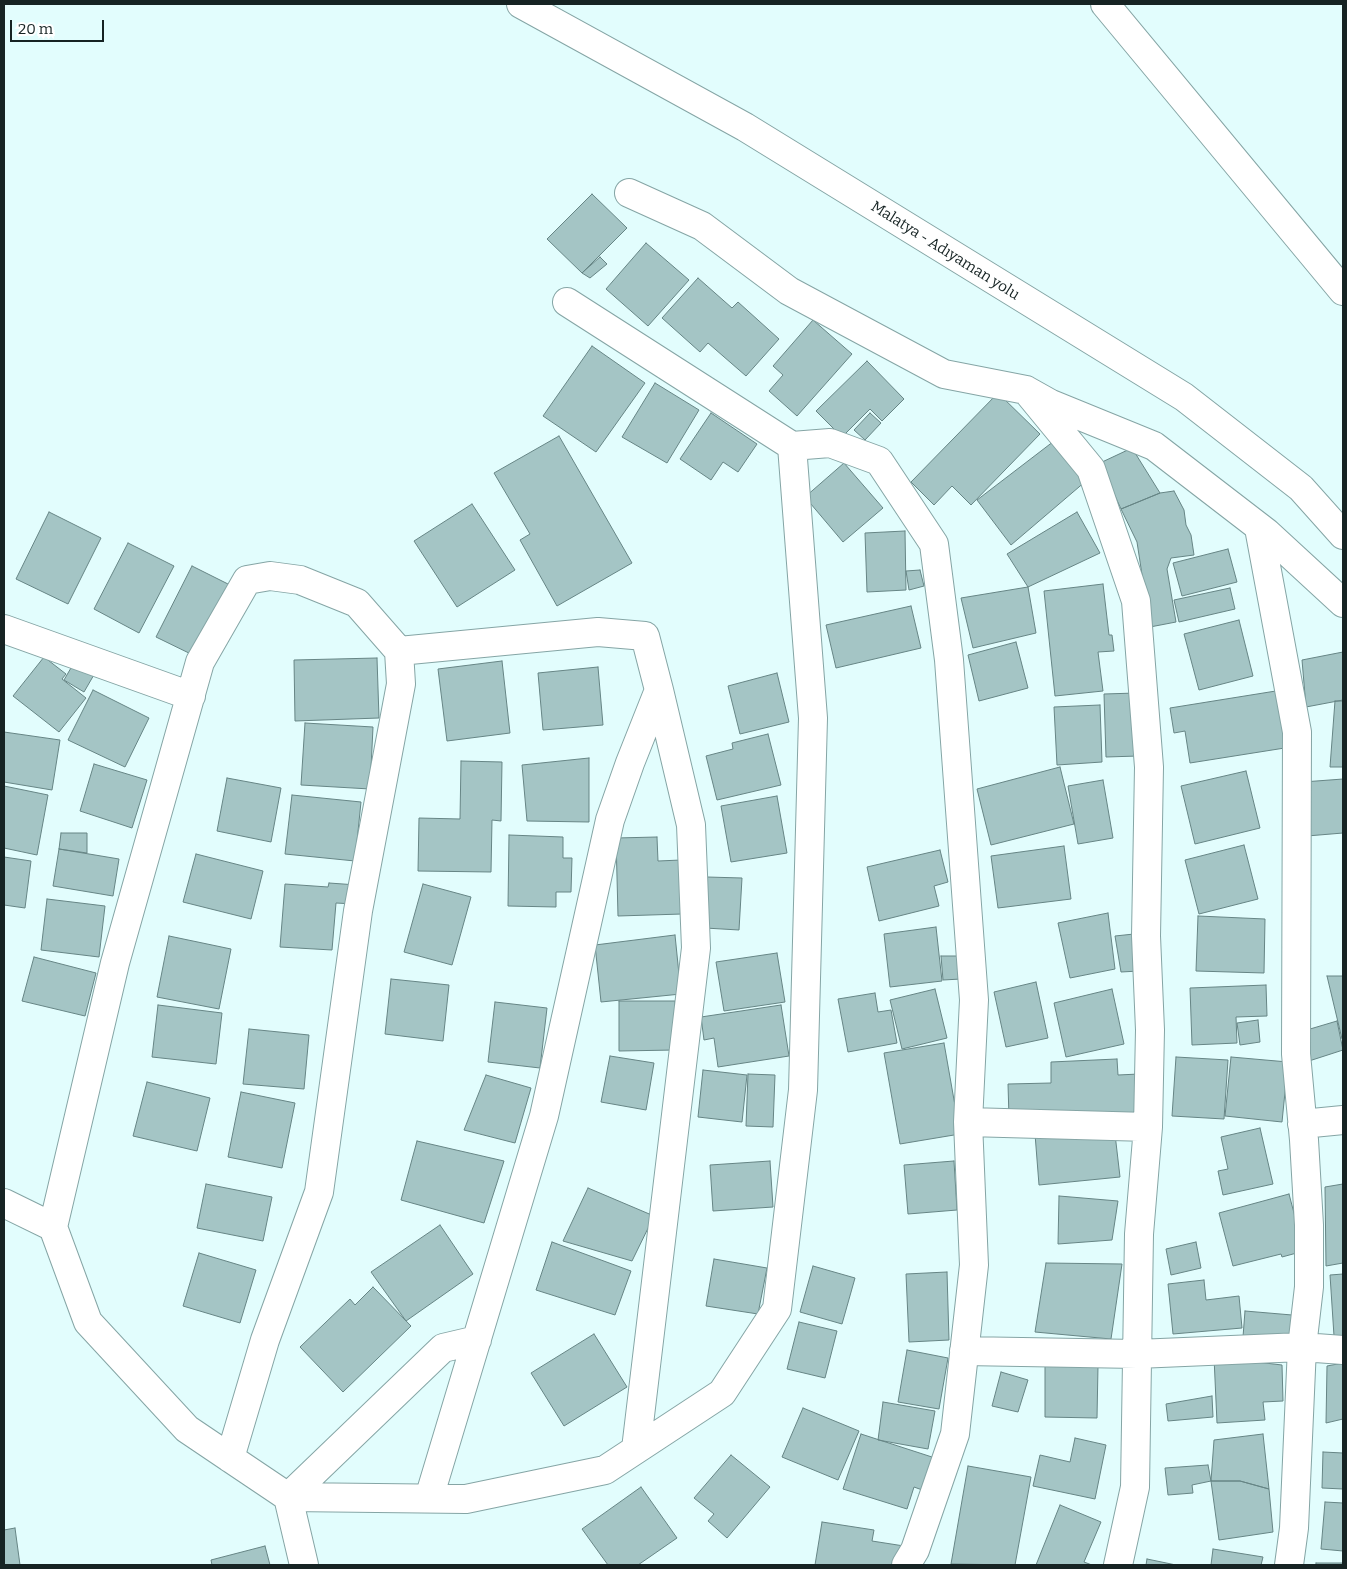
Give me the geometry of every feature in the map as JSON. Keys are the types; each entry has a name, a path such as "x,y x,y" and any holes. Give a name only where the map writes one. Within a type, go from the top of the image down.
{"street":[{"name":"Malatya - Adıyaman yolu","path":"521,4 745,127 1184,398 1301,488 1343,535"},
{"path":"1105,4 1343,291"},
{"path":"629,193 702,226 789,291 944,374 1026,390 1052,404 1154,446 1266,533 1343,603"},
{"path":"567,302 792,446 830,443 879,461 934,544 949,660 974,1000 968,1122 974,1265 955,1434 915,1550 906,1565"},
{"path":"1026,390 1091,469 1136,602 1149,768 1146,936 1150,1030 1148,1128 1139,1234 1135,1487 1118,1565"},
{"path":"230,1458 265,1340 319,1192 358,911 401,684 399,651 357,603 300,580 270,576 247,580 200,662 115,963 54,1227 88,1322 187,1429 230,1458 288,1497 466,1499 605,1470 722,1393 777,1308 803,1090 813,718 792,446"},
{"path":"1259,528 1297,732 1296,1054 1309,1243 1309,1287 1302,1347 1294,1528 1289,1565"},
{"path":"4,629 190,696"},
{"path":"399,651 598,632 645,636 691,826 696,948 636,1449"},
{"path":"429,1498 544,1116 610,820 659,690"},
{"path":"1302,1124 1343,1120"},
{"path":"968,1122 1148,1128"},
{"path":"4,1203 54,1227"},
{"path":"288,1497 443,1348 477,1340"},
{"path":"964,1351 1137,1354 1302,1347 1343,1350"},
{"path":"288,1497 304,1565"}],"building":[{"path":"592,194 627,228 582,273 547,239"},
{"path":"646,243 689,280 648,326 606,289"},
{"path":"600,257 607,264 590,278 582,273"},
{"path":"698,278 732,308 738,302 779,339 746,376 708,343 700,352 662,318"},
{"path":"813,320 852,354 797,416 769,391 783,375 773,366"},
{"path":"592,346 645,383 596,452 543,416"},
{"path":"867,361 904,399 882,421 870,409 842,437 816,411"},
{"path":"655,383 699,410 667,463 622,437"},
{"path":"998,393 1040,434 971,505 952,486 934,505 911,482"},
{"path":"711,413 757,444 738,472 723,462 711,480 680,459"},
{"path":"870,413 881,423 865,440 854,430"},
{"path":"559,436 632,563 557,606 520,540 530,534 494,473"},
{"path":"1058,438 1086,481 1011,545 977,500"},
{"path":"1132,448 1160,493 1121,509 1100,463"},
{"path":"844,463 883,508 843,542 805,497"},
{"path":"1174,491 1184,510 1194,555 1171,558 1167,569 1176,622 1150,627 1137,542 1121,509 1160,493"},
{"path":"472,504 515,570 457,607 414,541"},
{"path":"49,512 101,538 68,604 16,579"},
{"path":"1077,512 1100,553 1028,587 1007,554"},
{"path":"905,531 906,590 867,592 865,533"},
{"path":"128,543 174,566 139,633 94,609"},
{"path":"1228,549 1237,582 1182,596 1173,563"},
{"path":"192,566 230,585 195,656 156,637"},
{"path":"920,570 924,586 909,590 906,571"},
{"path":"1103,584 1109,635 1112,635 1114,651 1098,652 1103,691 1055,696 1044,591"},
{"path":"1028,587 1036,633 973,648 961,598"},
{"path":"1230,588 1235,609 1179,622 1174,600"},
{"path":"911,606 921,648 836,668 826,625"},
{"path":"1239,620 1253,676 1199,690 1184,634"},
{"path":"1016,642 1028,688 979,701 968,655"},
{"path":"1343,652 1343,700 1306,707 1302,660"},
{"path":"44,657 66,674 62,679 86,698 59,732 13,696"},
{"path":"377,658 379,718 295,721 294,660"},
{"path":"75,661 95,673 84,692 64,680"},
{"path":"502,661 510,733 447,741 438,669"},
{"path":"598,667 603,725 543,730 538,673"},
{"path":"777,673 789,722 740,734 728,686"},
{"path":"93,690 149,718 125,767 68,740"},
{"path":"1282,690 1291,747 1190,763 1185,731 1174,733 1170,708"},
{"path":"1136,693 1138,756 1106,757 1104,694"},
{"path":"1335,701 1343,701 1343,767 1330,767"},
{"path":"1100,705 1102,762 1057,765 1054,707"},
{"path":"305,723 373,727 370,789 301,785"},
{"path":"4,732 60,740 52,790 4,782"},
{"path":"768,734 781,785 717,800 706,756 733,749 732,743"},
{"path":"589,758 589,822 527,821 522,765"},
{"path":"461,761 502,762 501,821 492,820 491,872 418,871 419,818 460,819"},
{"path":"94,764 147,780 132,828 80,811"},
{"path":"1060,767 1074,824 991,845 977,789"},
{"path":"1246,771 1260,828 1195,844 1181,786"},
{"path":"227,778 281,788 271,842 217,831"},
{"path":"1343,779 1343,833 1307,836 1303,782"},
{"path":"1103,780 1113,838 1078,844 1068,786"},
{"path":"4,786 48,795 37,855 4,848"},
{"path":"292,795 361,802 355,861 285,854"},
{"path":"777,796 787,853 731,862 721,806"},
{"path":"61,833 87,833 87,853 59,849"},
{"path":"509,835 563,837 563,858 572,858 571,892 556,892 556,907 508,906"},
{"path":"657,837 658,861 681,860 682,914 618,916 616,838"},
{"path":"1244,845 1258,899 1199,914 1185,860"},
{"path":"1064,846 1071,899 998,908 991,856"},
{"path":"59,849 119,859 113,896 53,886"},
{"path":"940,850 948,882 934,886 939,906 879,921 867,867"},
{"path":"196,854 263,871 251,919 183,902"},
{"path":"4,857 31,861 25,908 4,905"},
{"path":"707,877 742,878 739,930 705,928"},
{"path":"329,883 357,885 355,904 336,903 332,950 280,947 285,884 328,887"},
{"path":"423,884 471,897 452,965 404,952"},
{"path":"47,899 105,906 99,957 41,950"},
{"path":"1108,913 1115,969 1070,978 1058,923"},
{"path":"1198,916 1265,919 1264,973 1196,971"},
{"path":"936,927 942,981 890,987 884,934"},
{"path":"1134,934 1139,971 1121,972 1115,936"},
{"path":"675,935 681,994 601,1002 595,945"},
{"path":"169,936 231,949 219,1009 157,997"},
{"path":"777,953 785,1002 724,1011 716,962"},
{"path":"941,956 960,956 961,979 943,980"},
{"path":"34,957 96,973 85,1016 22,1001"},
{"path":"1327,976 1343,976 1343,1039 1342,1039"},
{"path":"391,979 449,985 443,1041 385,1034"},
{"path":"1036,982 1048,1038 1006,1047 994,992"},
{"path":"1266,985 1267,1016 1236,1017 1237,1043 1192,1045 1190,988"},
{"path":"935,989 947,1038 902,1049 890,1000"},
{"path":"1112,989 1124,1044 1066,1057 1054,1003"},
{"path":"875,993 878,1012 891,1010 897,1043 848,1052 838,999"},
{"path":"619,1001 675,1001 675,1050 619,1051"},
{"path":"495,1002 547,1008 540,1068 488,1062"},
{"path":"158,1005 222,1013 216,1064 152,1057"},
{"path":"781,1005 789,1056 718,1067 714,1038 704,1040 701,1017"},
{"path":"1258,1020 1260,1042 1240,1045 1237,1023"},
{"path":"1337,1021 1343,1050 1309,1061 1300,1032"},
{"path":"249,1029 309,1035 304,1089 243,1084"},
{"path":"944,1043 960,1134 900,1144 884,1053"},
{"path":"610,1056 654,1063 646,1110 601,1102"},
{"path":"1176,1057 1228,1060 1224,1119 1172,1116"},
{"path":"1231,1057 1288,1062 1282,1122 1225,1116"},
{"path":"1117,1059 1118,1075 1139,1074 1140,1113 1009,1118 1008,1084 1051,1083 1051,1062"},
{"path":"703,1070 747,1075 742,1122 698,1117"},
{"path":"748,1074 775,1075 773,1127 746,1126"},
{"path":"486,1075 531,1088 515,1143 464,1130"},
{"path":"147,1082 210,1098 197,1151 133,1136"},
{"path":"241,1092 295,1103 282,1168 228,1157"},
{"path":"1260,1128 1273,1184 1223,1195 1218,1171 1228,1169 1221,1137"},
{"path":"1035,1134 1115,1134 1120,1177 1039,1185"},
{"path":"417,1141 504,1161 484,1223 401,1200"},
{"path":"770,1161 773,1207 713,1211 710,1165"},
{"path":"954,1161 957,1210 908,1214 904,1165"},
{"path":"206,1184 272,1197 263,1241 197,1228"},
{"path":"1343,1184 1343,1263 1326,1266 1325,1187"},
{"path":"588,1188 654,1216 632,1261 563,1241"},
{"path":"1289,1194 1304,1251 1282,1257 1281,1254 1233,1266 1219,1213"},
{"path":"1059,1196 1118,1201 1112,1240 1058,1244"},
{"path":"440,1225 473,1274 406,1321 371,1272"},
{"path":"552,1242 631,1271 615,1315 536,1290"},
{"path":"1196,1242 1201,1268 1171,1275 1166,1249"},
{"path":"199,1253 256,1270 240,1323 183,1306"},
{"path":"714,1259 767,1268 758,1314 706,1306"},
{"path":"1046,1263 1122,1264 1111,1339 1035,1332"},
{"path":"813,1266 855,1278 842,1324 800,1312"},
{"path":"947,1272 949,1340 909,1342 906,1274"},
{"path":"1343,1274 1343,1336 1334,1336 1330,1275"},
{"path":"1204,1280 1206,1300 1239,1296 1242,1328 1173,1334 1168,1284"},
{"path":"373,1287 411,1326 343,1392 300,1347 350,1299 355,1305"},
{"path":"1245,1311 1292,1315 1292,1339 1243,1337"},
{"path":"799,1322 837,1331 825,1378 787,1369"},
{"path":"594,1334 627,1387 564,1426 531,1373"},
{"path":"907,1350 948,1358 939,1409 898,1402"},
{"path":"1214,1357 1282,1365 1283,1401 1263,1402 1265,1420 1217,1423"},
{"path":"1343,1363 1343,1419 1326,1423 1327,1366"},
{"path":"1045,1365 1098,1366 1097,1418 1045,1417"},
{"path":"1001,1372 1028,1380 1018,1412 992,1406"},
{"path":"1212,1396 1213,1417 1168,1421 1166,1404"},
{"path":"883,1402 935,1411 928,1449 878,1440"},
{"path":"803,1408 859,1431 838,1480 782,1457"},
{"path":"861,1434 935,1458 925,1491 914,1487 907,1509 843,1489"},
{"path":"1263,1434 1269,1489 1240,1481 1211,1481 1214,1440"},
{"path":"1075,1438 1106,1445 1095,1499 1033,1486 1040,1455 1070,1462"},
{"path":"1323,1452 1343,1453 1343,1489 1322,1488"},
{"path":"731,1455 770,1487 727,1538 708,1521 714,1514 694,1498"},
{"path":"1208,1465 1211,1481 1192,1485 1193,1493 1168,1495 1165,1468"},
{"path":"968,1466 1031,1477 1015,1565 951,1564"},
{"path":"1211,1481 1240,1481 1269,1489 1273,1532 1219,1540"},
{"path":"641,1487 677,1538 638,1565 608,1565 582,1529"},
{"path":"1325,1502 1343,1503 1343,1551 1321,1549"},
{"path":"1060,1505 1101,1522 1084,1562 1092,1565 1036,1565"},
{"path":"822,1522 874,1530 872,1541 904,1546 901,1565 815,1565"},
{"path":"15,1528 20,1565 4,1565 4,1530"},
{"path":"265,1546 270,1565 212,1565 211,1560"},
{"path":"1213,1549 1263,1557 1261,1565 1211,1565"},
{"path":"1147,1559 1176,1565 1146,1565"},
{"path":"1316,1563 1343,1563 1343,1565 1316,1565"}]}
